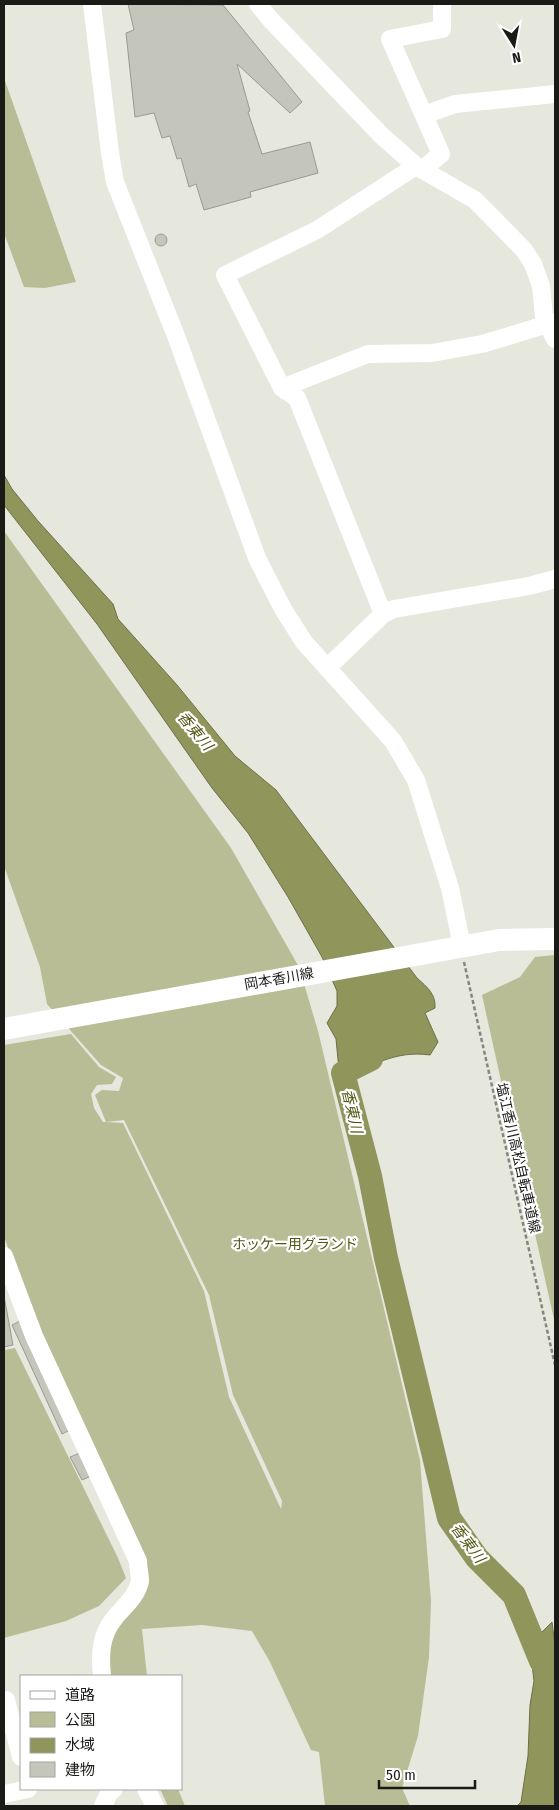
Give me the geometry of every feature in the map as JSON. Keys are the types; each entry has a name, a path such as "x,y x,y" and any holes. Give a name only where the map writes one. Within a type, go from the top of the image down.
{"main road":[{"name":"岡本香川線","path":"4,1028 438,951 463,951 499,940 555,939"}],"street":[{"path":"92,4 110,153 116,182 176,336 257,558 283,609 304,642 393,741 416,780 434,831 450,888 463,951"},
{"path":"258,4 270,19 381,135 419,168 475,200 524,250 533,264 541,286 544,317 553,328 432,353 368,354 282,388"},
{"path":"383,614 297,398 282,388 225,275 317,230 441,154 390,39 442,29 442,4"},
{"path":"424,115 455,104 555,94"},
{"path":"327,668 383,614 394,609 529,586 555,579"},
{"path":"4,1256 34,1336 138,1562 140,1582 129,1602 112,1620 104,1637 99,1655 102,1675"},
{"path":"10,1698 20,1752"},
{"path":"4,1794 23,1790"},
{"path":"103,1806 109,1793 113,1790"},
{"path":"146,1790 154,1806"}],"path":[{"name":"塩江香川高松自転車道線","path":"463,951 555,1365"}],"green space":[{"path":"4,78 76,282 45,288 24,287 4,233"},
{"name":"ホッケー用グランド","path":"4,531 231,848 299,967 318,1031 420,1460 431,1601 429,1657 418,1736 402,1788 410,1806 325,1806 319,1752 311,1750 270,1662 252,1631 202,1625 142,1629 147,1675 108,1675 101,1623 141,1591 37,1334 4,1236 4,1045 71,1034 99,1067 116,1077 112,1084 97,1085 91,1094 94,1108 103,1122 106,1122 95,1095 102,1090 119,1091 123,1078 101,1065 47,1004 40,967 4,866","holes":["124,1120 209,1295 233,1395 282,1501 281,1509 229,1397 204,1291 123,1123 106,1122"]},
{"path":"555,955 555,1324 482,995 520,977 535,957"},
{"path":"15,1348 126,1578 99,1606 66,1621 4,1638 4,1350"},
{"path":"160,1790 178,1790 185,1806 168,1806"}],"water":[{"path":"4,475 12,489 38,521 113,604 118,619 177,685 235,756 276,790 417,978 430,991 434,999 435,1008 425,1013 438,1042 430,1055 405,1055 343,1073 339,1070 336,1039 327,1023 337,1006 337,991 322,957 288,897 248,833 212,788 97,624 4,505"},
{"path":"552,1622 555,1646 555,1806 517,1806 521,1802 528,1756 530,1705 534,1681 528,1631 541,1633"}],"building":[{"path":"128,4 223,5 302,102 290,113 237,64 250,111 248,112 262,154 310,142 318,173 250,192 251,197 204,210 196,184 189,187 181,158 177,159 170,136 162,138 154,113 135,117 126,33 134,30"},
{"path":"163,234 166,235 166,245 159,246 156,245 155,238 156,235"},
{"path":"4,1296 13,1345 4,1347"},
{"path":"20,1321 70,1430 62,1434 12,1325"},
{"path":"80,1453 91,1476 82,1480 70,1457"}],"waterway":[{"name":"香東川","path":"371,1059 343,1073 370,1176 386,1258 449,1518 477,1558 514,1595 541,1661"}]}
